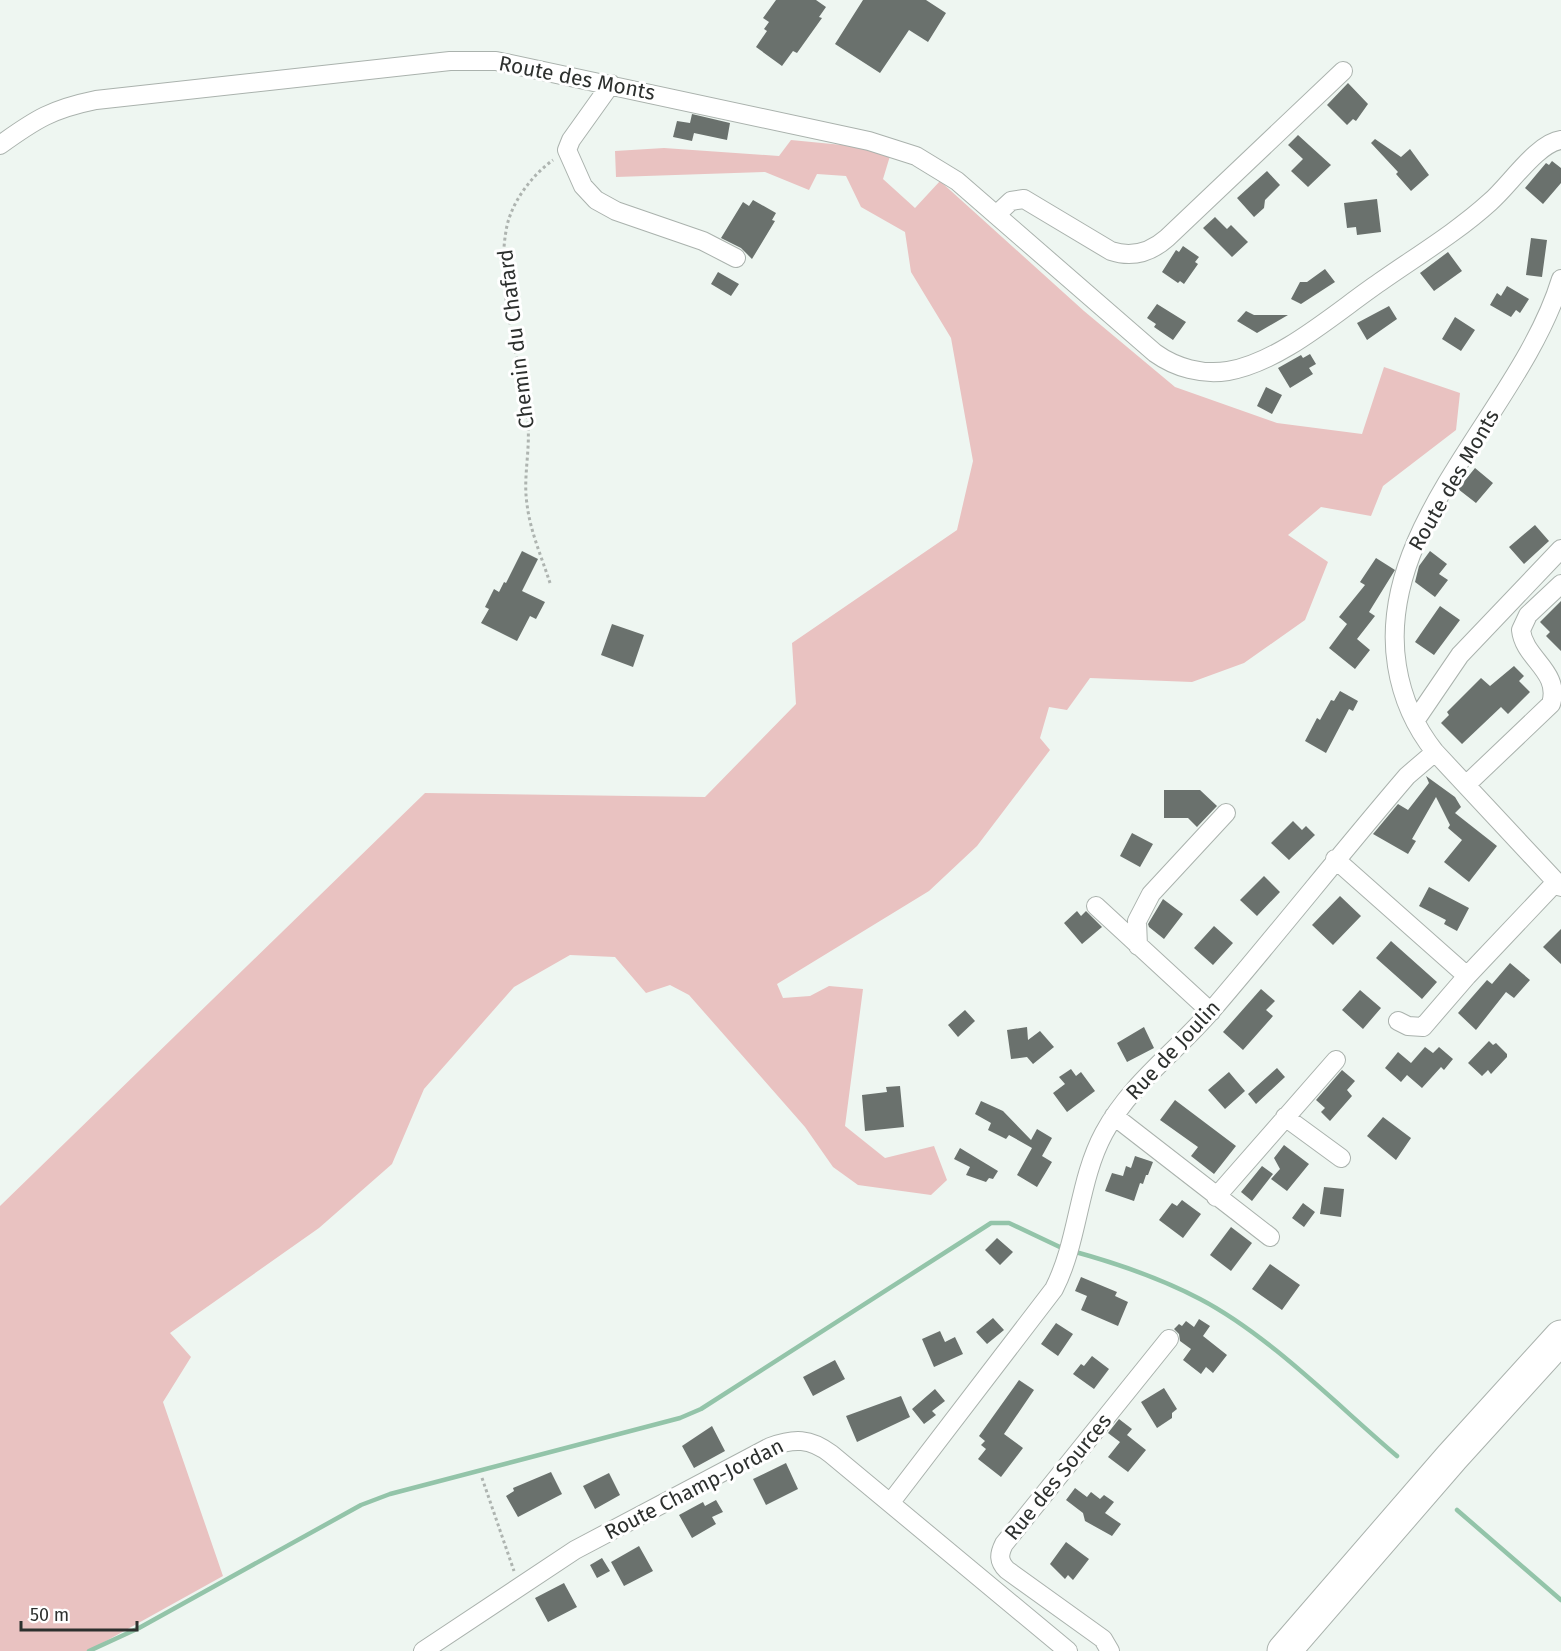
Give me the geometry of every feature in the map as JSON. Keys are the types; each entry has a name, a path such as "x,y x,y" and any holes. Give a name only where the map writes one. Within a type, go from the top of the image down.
{"highway":[{"path":"1284,1651 1452,1457 1561,1337"},
{"path":"1311,1651 1428,1514 1561,1369"},
{"path":"1271,1651 1411,1488 1452,1457"}],"street":[{"name":"Route des Monts","path":"0,145 30,124 59,108 96,100 450,61 514,64 869,141 903,151 944,172 1161,358 1190,369 1228,370 1256,362 1277,351 1456,230 1492,200 1548,144 1561,140"},
{"path":"996,215 1011,201 1024,199 1111,251 1126,254 1150,250 1167,238 1343,71"},
{"path":"611,84 571,140 567,150 583,186 596,200 616,211 703,241 736,258"},
{"name":"Route des Monts","path":"1559,885 1435,752 1415,721 1402,691 1395,656 1394,617 1406,566 1429,515 1540,331 1561,279"},
{"path":"1415,721 1460,655 1561,549"},
{"path":"1466,785 1551,704 1557,693 1558,684 1555,675 1526,644 1521,630 1528,615 1561,584"},
{"name":"Rue de Joulin","path":"891,1502 1047,1300 1060,1278 1096,1152 1114,1116 1140,1081 1211,1012 1335,859 1407,776 1435,752"},
{"path":"1138,946 1137,921 1151,894 1226,813"},
{"path":"1335,859 1467,976"},
{"path":"1398,1021 1408,1026 1423,1027 1467,976 1559,885"},
{"path":"1096,906 1211,1012"},
{"path":"1216,1197 1336,1060"},
{"path":"1114,1116 1270,1237"},
{"path":"1285,1118 1341,1158"},
{"name":"Rue des Sources","path":"1110,1651 1103,1639 1007,1569 1001,1562 1000,1554 1004,1544 1169,1339"},
{"name":"Route Champ-Jordan","path":"423,1651 575,1550 770,1447 794,1440 814,1442 823,1447 1068,1651"}],"path":[{"name":"Chemin du Chafard","path":"550,584 526,505 525,471 528,428 506,289 504,245 508,222 516,202 542,168 567,150"},
{"path":"482,1478 519,1587"}],"shaded area":[{"path":"791,140 863,147 890,156 883,179 915,208 940,181 1084,311 1175,387 1277,423 1362,434 1384,367 1460,393 1456,430 1383,486 1371,516 1321,507 1288,535 1328,562 1305,620 1244,663 1192,682 1090,678 1067,710 1049,707 1040,738 1050,750 977,846 929,891 777,984 783,998 810,996 829,986 863,989 845,1126 885,1158 934,1146 947,1180 931,1195 858,1185 833,1167 805,1127 689,995 670,985 646,993 615,957 570,955 514,987 424,1089 392,1164 319,1228 170,1333 191,1357 163,1402 223,1576 88,1651 0,1651 0,1206 425,793 705,797 796,704 792,643 957,530 973,461 951,338 911,272 905,232 861,207 846,176 817,174 809,190 765,172 616,177 615,151 664,148 779,156"}],"building":[{"path":"776,0 816,0 826,7 819,17 822,18 797,53 793,51 782,66 756,47 767,31 764,29 769,22 763,18"},
{"path":"863,0 926,0 946,13 928,42 909,30 880,73 835,44"},
{"path":"1348,83 1368,104 1356,121 1353,119 1347,125 1327,105"},
{"path":"692,114 730,123 727,140 694,133 692,141 673,137 677,121 690,123"},
{"path":"1298,135 1331,165 1308,187 1291,171 1303,159 1288,145"},
{"path":"1375,139 1401,157 1410,149 1429,175 1411,191 1396,174 1398,172 1371,143"},
{"path":"1552,161 1561,168 1561,183 1543,204 1525,188 1546,163 1549,165"},
{"path":"1267,171 1280,185 1265,200 1264,208 1254,217 1237,198"},
{"path":"1377,199 1381,232 1357,235 1356,227 1347,228 1344,203"},
{"path":"753,200 776,213 772,220 775,221 752,259 741,248 721,238 743,202 749,206"},
{"path":"1215,217 1227,229 1231,225 1248,242 1232,257 1203,228"},
{"path":"1531,238 1547,240 1542,277 1526,275"},
{"path":"1183,246 1199,257 1195,262 1198,264 1184,284 1180,281 1178,283 1162,272 1176,250 1179,252"},
{"path":"1448,252 1462,271 1434,291 1420,273"},
{"path":"1325,269 1335,282 1301,304 1291,299 1300,282 1307,282"},
{"path":"718,272 739,284 731,296 711,284"},
{"path":"1507,286 1529,299 1520,313 1516,310 1511,317 1490,305 1497,293 1501,296"},
{"path":"1157,304 1186,322 1173,340 1154,327 1156,324 1147,318"},
{"path":"1389,306 1397,319 1367,340 1357,323"},
{"path":"1246,311 1254,315 1288,315 1257,333 1237,321"},
{"path":"1455,317 1475,330 1461,351 1442,339"},
{"path":"1310,354 1316,364 1309,368 1313,374 1290,388 1278,368 1301,355 1303,358"},
{"path":"1266,387 1282,395 1272,414 1257,406"},
{"path":"1475,468 1493,483 1476,503 1458,489"},
{"path":"1535,525 1549,541 1524,564 1509,547"},
{"path":"522,551 538,559 522,591 545,602 536,619 530,616 517,641 481,623 489,609 485,607 494,589 499,592 504,582 506,583"},
{"path":"1430,551 1447,564 1439,574 1448,580 1435,597 1415,582 1419,566"},
{"path":"1376,558 1395,570 1369,612 1375,616 1357,639 1370,650 1355,669 1329,648 1347,624 1339,617 1365,585 1360,582"},
{"path":"1561,601 1561,651 1546,636 1550,632 1540,622"},
{"path":"1440,606 1460,620 1434,655 1415,642"},
{"path":"612,624 644,635 633,667 601,655"},
{"path":"1514,666 1524,676 1519,681 1530,692 1508,714 1501,707 1462,744 1441,723 1449,715 1447,712 1481,678 1490,686"},
{"path":"1340,691 1358,701 1353,711 1349,709 1326,753 1305,741 1317,718 1320,720 1331,700 1334,701"},
{"path":"1426,776 1455,797 1461,807 1455,813 1497,846 1469,882 1444,862 1462,840 1448,828 1450,825 1436,797 1412,839 1416,841 1408,854 1373,834 1398,804 1408,810 1429,783"},
{"path":"1164,790 1200,790 1217,806 1197,827 1188,818 1164,818"},
{"path":"1293,821 1302,830 1306,826 1315,835 1289,860 1271,843"},
{"path":"1132,833 1153,844 1140,867 1120,856"},
{"path":"1264,876 1280,892 1257,916 1240,900"},
{"path":"1429,887 1469,908 1457,931 1444,924 1446,920 1419,906"},
{"path":"1340,896 1361,916 1333,945 1312,925"},
{"path":"1163,899 1183,914 1164,939 1148,924"},
{"path":"1077,911 1081,916 1086,911 1102,927 1082,944 1064,923"},
{"path":"1214,926 1233,943 1213,965 1194,948"},
{"path":"1561,929 1561,964 1543,947"},
{"path":"1391,941 1437,982 1422,999 1376,958"},
{"path":"1510,963 1530,980 1514,998 1506,992 1476,1030 1458,1013 1487,980 1492,984"},
{"path":"1261,989 1275,1001 1266,1010 1273,1016 1243,1050 1223,1032"},
{"path":"1360,990 1381,1008 1363,1029 1342,1010"},
{"path":"965,1010 975,1021 958,1037 948,1025"},
{"path":"1027,1027 1028,1040 1040,1031 1054,1047 1033,1064 1027,1057 1011,1059 1007,1030"},
{"path":"1144,1027 1154,1048 1127,1062 1117,1043"},
{"path":"1489,1041 1493,1045 1496,1043 1507,1054 1507,1057 1491,1074 1488,1070 1482,1076 1468,1063"},
{"path":"1425,1047 1433,1053 1439,1047 1453,1059 1444,1070 1441,1067 1422,1088 1407,1075 1401,1082 1385,1068 1398,1052 1411,1063"},
{"path":"1277,1068 1285,1077 1256,1104 1248,1094"},
{"path":"1071,1069 1076,1076 1081,1072 1095,1091 1067,1112 1053,1093 1065,1084 1059,1077"},
{"path":"1342,1070 1355,1081 1347,1090 1352,1096 1330,1121 1321,1112 1325,1108 1316,1100"},
{"path":"1229,1072 1245,1091 1225,1109 1208,1090"},
{"path":"900,1086 904,1127 865,1131 862,1095 887,1092 886,1087"},
{"path":"1175,1100 1236,1146 1214,1174 1191,1156 1198,1147 1160,1120"},
{"path":"981,1101 1003,1111 1031,1140 1037,1129 1052,1138 1042,1156 1052,1162 1037,1187 1017,1175 1032,1148 1009,1135 1006,1139 988,1130 991,1123 975,1114"},
{"path":"1383,1117 1411,1138 1396,1160 1367,1136"},
{"path":"1284,1145 1309,1164 1287,1191 1271,1179 1280,1169 1274,1158"},
{"path":"960,1148 998,1171 993,1179 989,1178 986,1182 966,1175 970,1167 954,1159"},
{"path":"1135,1156 1153,1162 1143,1184 1140,1183 1134,1201 1105,1191 1112,1173 1123,1176 1126,1166 1131,1168"},
{"path":"1262,1166 1273,1174 1252,1201 1241,1192"},
{"path":"1324,1187 1344,1189 1341,1217 1320,1214"},
{"path":"1182,1200 1201,1214 1183,1238 1159,1220 1172,1203 1177,1206"},
{"path":"1303,1203 1315,1212 1304,1227 1292,1218"},
{"path":"1231,1227 1252,1243 1231,1271 1210,1255"},
{"path":"997,1238 1013,1252 1000,1265 985,1250"},
{"path":"1270,1264 1300,1285 1282,1310 1252,1289"},
{"path":"1081,1277 1117,1292 1115,1296 1128,1302 1118,1326 1081,1310 1087,1296 1075,1291"},
{"path":"993,1318 1004,1330 987,1344 976,1332"},
{"path":"1199,1319 1210,1326 1203,1336 1227,1355 1213,1373 1206,1367 1201,1374 1183,1360 1191,1349 1180,1341 1179,1334 1174,1329 1179,1324 1182,1326 1186,1321 1194,1327"},
{"path":"1056,1323 1073,1334 1058,1356 1041,1344"},
{"path":"940,1331 945,1342 955,1337 963,1354 934,1367 922,1339"},
{"path":"1092,1356 1109,1369 1094,1389 1073,1374"},
{"path":"835,1360 845,1379 813,1396 803,1377"},
{"path":"1019,1380 1034,1390 1004,1434 1023,1448 1001,1477 978,1459 986,1449 981,1445 985,1441 979,1436"},
{"path":"1164,1388 1177,1409 1172,1413 1172,1418 1157,1428 1141,1402"},
{"path":"935,1389 945,1401 932,1411 936,1415 924,1424 912,1409"},
{"path":"901,1396 910,1417 857,1442 846,1416"},
{"path":"1119,1419 1132,1429 1127,1435 1146,1450 1128,1472 1108,1457 1120,1442 1108,1433"},
{"path":"712,1426 725,1451 694,1468 682,1446"},
{"path":"786,1463 798,1489 766,1505 753,1479"},
{"path":"551,1472 562,1494 518,1517 506,1496 514,1491 513,1488"},
{"path":"609,1473 620,1495 595,1509 583,1486"},
{"path":"1075,1488 1087,1497 1091,1492 1100,1499 1104,1495 1114,1502 1105,1513 1121,1524 1112,1536 1085,1521 1083,1513 1066,1500"},
{"path":"716,1500 723,1512 712,1517 716,1524 692,1538 679,1515 703,1502 705,1506"},
{"path":"1066,1542 1089,1559 1073,1580 1068,1575 1065,1579 1050,1564"},
{"path":"639,1546 653,1571 624,1586 611,1562"},
{"path":"602,1558 610,1571 597,1578 590,1565"},
{"path":"564,1583 577,1607 548,1622 535,1598"}],"waterway":[{"path":"89,1651 139,1628 361,1505 390,1494 680,1418 701,1409 991,1223 1009,1223 1064,1249"},
{"path":"1072,1251 1154,1278 1185,1291 1226,1314 1277,1351 1397,1456"},
{"path":"1457,1510 1561,1600"}]}
